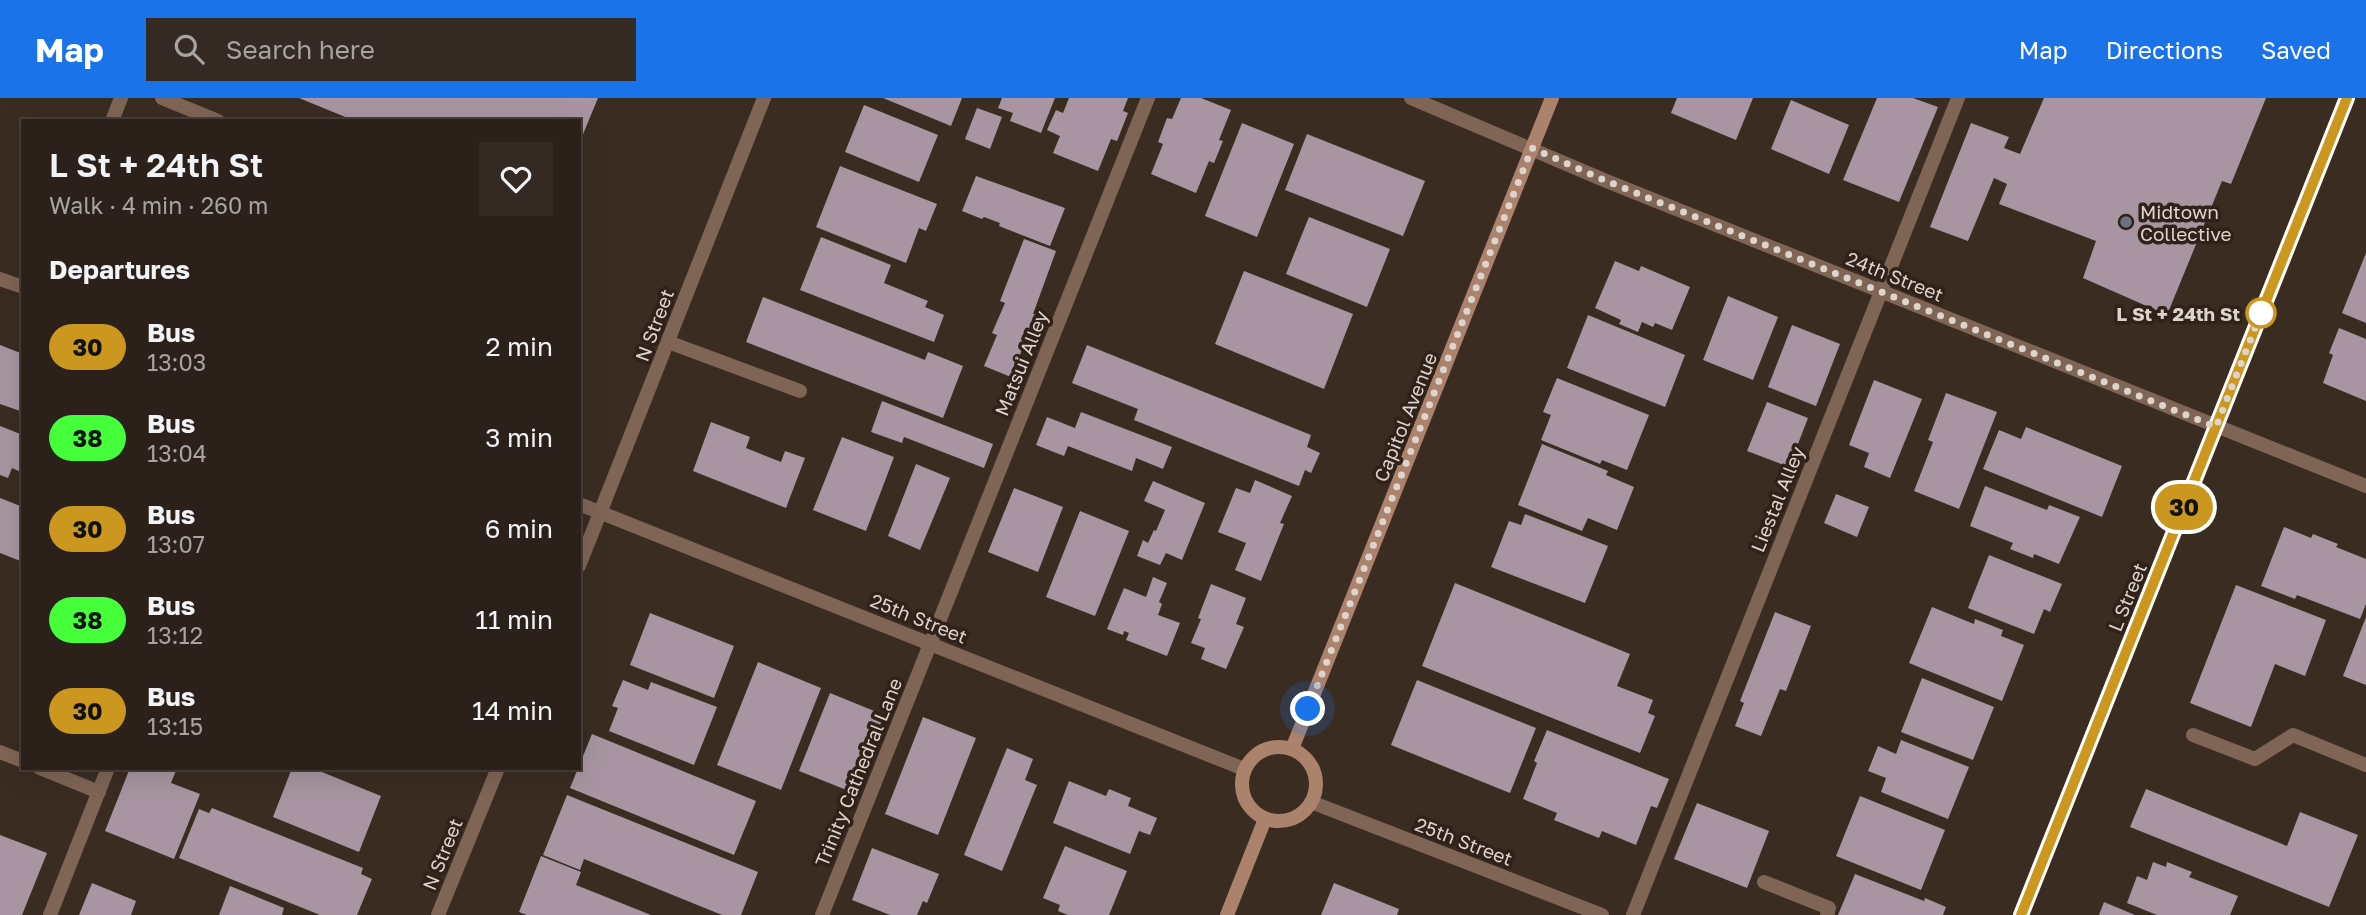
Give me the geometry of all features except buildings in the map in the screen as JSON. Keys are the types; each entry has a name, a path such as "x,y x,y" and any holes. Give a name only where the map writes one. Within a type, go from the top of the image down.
{"street":[{"path":"113,119 120,98"},
{"path":"162,98 213,119"},
{"name":"N Street","path":"581,561 764,98"},
{"name":"Matsui Alley","path":"930,643 1148,98"},
{"name":"24th Street","path":"1411,98 1604,180 2366,486"},
{"name":"Capitol Avenue","path":"1292,749 1552,98"},
{"name":"Liestal Alley","path":"1633,915 1958,98"},
{"name":"L Street","path":"2021,915 2347,98"},
{"path":"0,279 21,286"},
{"path":"668,342 800,391"},
{"name":"25th Street","path":"581,505 1244,769"},
{"name":"Trinity Cathedral Lane","path":"821,915 930,643"},
{"path":"2193,735 2255,759 2293,736 2366,765"},
{"path":"1274,746 1292,749 1306,758 1313,768 1316,779 1311,802 1305,811 1286,821 1265,819 1248,806 1244,797 1241,787 1244,769 1253,755 1263,749 1274,746"},
{"path":"0,752 21,760"},
{"path":"45,770 99,792"},
{"path":"50,915 107,770"},
{"name":"N Street","path":"438,915 497,770"},
{"name":"25th Street","path":"1311,802 1602,915"},
{"path":"1227,915 1265,819"},
{"path":"1764,882 1829,908 1827,915"}],"bus line":[{"name":"30","path":"2021,915 2347,98"}],"place":[{"name":"Midtown Collective","path":"2126,222"},
{"name":"L St + 24th St","path":"2261,313"}],"route":[{"path":"1308,709 1532,148 1604,180 2216,427 2261,313"}]}
